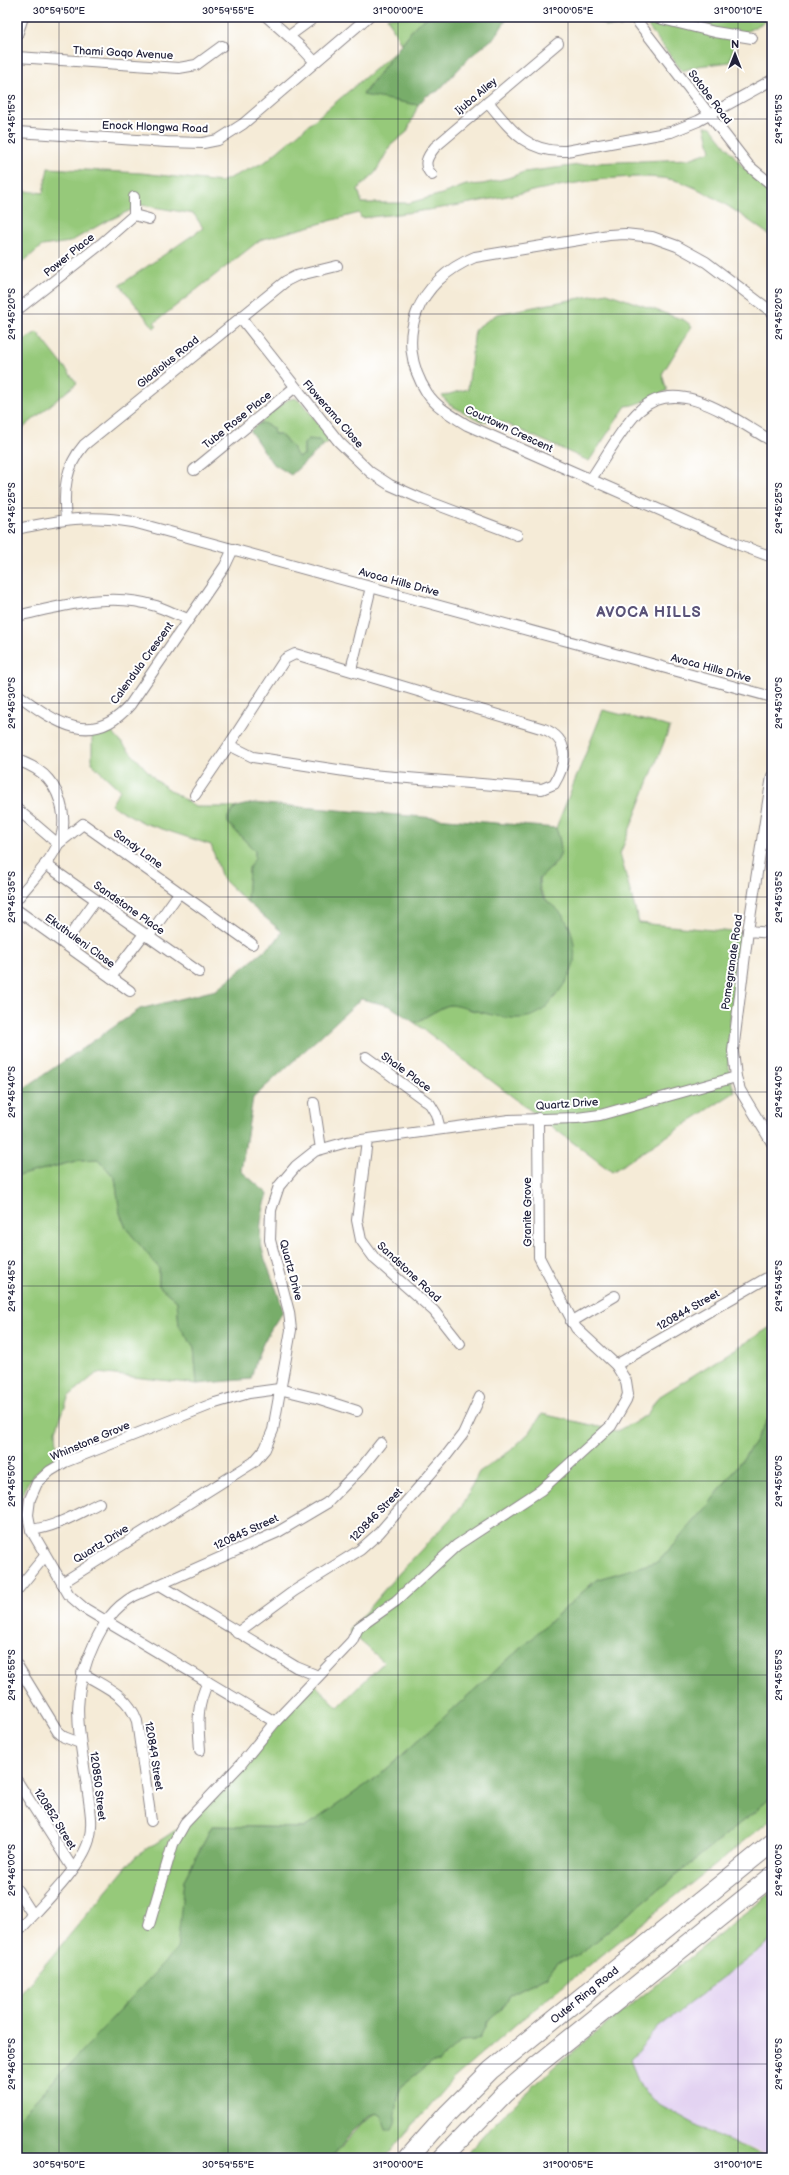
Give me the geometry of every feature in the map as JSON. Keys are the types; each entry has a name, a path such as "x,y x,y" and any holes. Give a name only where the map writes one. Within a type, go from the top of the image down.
{"highway":[{"name":"Outer Ring Road","path":"408,2158 448,2113 491,2070 772,1843"},
{"path":"442,2158 464,2134 536,2066 772,1876"},
{"path":"448,2158 464,2134"}],"street":[{"path":"17,35 23,17"},
{"path":"267,17 315,62"},
{"path":"289,36 315,17"},
{"name":"Enock Hlongwa Road","path":"17,132 167,142 209,142 232,133 368,17"},
{"name":"Sotobe Road","path":"634,17 708,115 749,166 772,185"},
{"path":"654,17 715,32 752,38"},
{"name":"Ijuba Alley","path":"432,175 426,166 429,155 454,131 558,43"},
{"name":"Thami Goqo Avenue","path":"17,57 179,68 196,65 222,46"},
{"path":"488,102 522,140 539,149 555,152 654,137 683,128 772,80"},
{"path":"134,197 134,215 149,219"},
{"name":"Power Place","path":"17,310 96,248 134,215"},
{"name":"Courtown Crescent","path":"772,312 706,262 686,250 666,241 640,235 609,235 475,257 461,263 435,282 418,307 412,335 417,373 427,393 438,406 467,425 737,544 772,556"},
{"name":"Gladiolus Road","path":"66,519 64,499 68,471 72,460 84,445 291,278 337,266"},
{"name":"Flowerama Close","path":"241,318 294,388 339,442 375,475 422,499 516,535"},
{"name":"Tube Rose Place","path":"194,470 294,388"},
{"path":"591,479 640,410 664,397 689,397 706,404 772,441"},
{"name":"Avoca Hills Drive","path":"17,529 66,519 86,517 122,520 772,697"},
{"name":"Calendula Crescent","path":"17,694 50,718 65,725 82,728 106,723 119,716 130,705 225,566 232,549"},
{"path":"351,670 371,587"},
{"path":"17,616 85,601 109,599 134,601 157,606 188,620"},
{"path":"195,795 230,745 288,656 300,654 555,734 561,741 563,756 556,780 551,786 542,789 371,775 253,757 230,745"},
{"path":"17,760 42,772 54,787 61,807 63,823 58,844 45,864 17,899"},
{"name":"Pomegranate Road","path":"772,776 748,930 734,1032 733,1051 736,1077 740,1090 772,1143"},
{"path":"17,810 58,844"},
{"name":"Sandy Lane","path":"58,844 83,824 252,944"},
{"name":"Sandstone Place","path":"45,864 199,972"},
{"path":"17,882 25,889"},
{"path":"111,977 179,893"},
{"path":"64,944 96,900"},
{"name":"Ekuthuleni Close","path":"17,910 130,991"},
{"path":"748,930 772,933"},
{"name":"Shale Place","path":"366,1057 430,1104 436,1114 440,1129"},
{"name":"Quartz Drive","path":"62,1583 254,1462 265,1449 273,1430 291,1330 290,1320 270,1240 271,1210 279,1186 286,1176 306,1157 321,1149 347,1142 440,1129 538,1118 577,1118 600,1115 736,1077"},
{"path":"314,1103 321,1149"},
{"name":"Granite Grove","path":"318,1676 352,1641 358,1628 396,1601 457,1545 541,1490 611,1426 626,1400 628,1394 626,1381 616,1365 583,1337 571,1322 541,1263 538,1252 538,1118"},
{"name":"Sandstone Road","path":"367,1140 357,1220 361,1240 375,1258 434,1311 460,1344"},
{"name":"120844 Street","path":"616,1365 772,1275"},
{"path":"571,1322 615,1296"},
{"name":"Whinstone Grove","path":"275,1722 105,1621 76,1602 62,1583 30,1530 28,1515 33,1490 43,1477 56,1467 234,1396 279,1390 320,1399 357,1411"},
{"name":"120846 Street","path":"237,1633 294,1591 360,1550 379,1533 459,1440 480,1397"},
{"name":"120845 Street","path":"105,1621 124,1602 278,1532 327,1503 352,1478 381,1443"},
{"path":"30,1530 45,1528 64,1521 99,1502"},
{"path":"18,1589 45,1556"},
{"path":"149,1925 173,1844 185,1823 241,1764 275,1722 318,1676 296,1667 237,1633 160,1585"},
{"name":"120850 Street","path":"17,1934 73,1869 84,1852 91,1828 80,1743 77,1702 82,1673 105,1621"},
{"path":"17,1665 58,1732 64,1737 80,1743"},
{"name":"120849 Street","path":"82,1673 124,1699 132,1708 137,1721 151,1821"},
{"path":"200,1750 198,1712 199,1702 208,1682"},
{"name":"120852 Street","path":"17,1781 73,1869"},
{"path":"17,1890 33,1915"}],"shaded area":[{"path":"772,1940 772,2156 716,2136 661,2105 646,2094 641,2087 630,2060 659,2027"}],"green space":[{"path":"387,17 428,17 416,25 401,44"},
{"path":"428,17 508,17 495,37 471,56 438,91 426,96 418,105 363,95 416,25"},
{"path":"592,17 624,17 621,27 606,26"},
{"path":"641,17 772,18 736,37 730,62 698,66 682,71"},
{"path":"396,51 363,94 418,105 407,132 391,145 375,173 358,189 362,203 409,203 442,194 466,185 483,184 508,178 524,172 595,163 689,159 711,151 705,126 711,127 742,166 772,189 772,237 730,207 708,194 684,183 663,178 612,178 421,211 361,218 359,213 260,240 154,323 157,326 154,328 120,285 203,228 194,214 142,205 103,223 70,242 42,246 17,267 17,190 43,193 48,168 141,173 221,182 265,162"},
{"path":"607,293 684,320 692,326 662,374 667,391 642,402 626,406 589,461 500,421 481,421 450,405 442,396 468,389 475,329 497,314"},
{"path":"37,332 77,383 17,433 17,344"},
{"path":"295,398 301,402 331,439 324,445 319,440 304,444 304,455 298,457 292,447 280,434 274,434 258,424 287,400"},
{"path":"263,423 273,428 274,434 280,434 292,447 298,457 304,455 304,444 308,439 319,440 324,445 291,475 272,463 250,431 258,424"},
{"path":"603,710 670,727 620,854 639,923 744,933 734,992 729,1036 728,1057 730,1076 735,1092 612,1172 415,1023 450,1005 496,1016 528,1016 537,1012 547,1004 560,990 566,977 572,955 573,943 571,932 562,915 544,896 540,888 539,879 552,867 561,852 561,846 556,828"},
{"path":"107,727 157,781 195,807 236,807 228,817 228,823 255,851 255,858 249,869 247,902 222,878 211,845 144,823 111,805 120,790 92,764 92,731"},
{"path":"253,803 556,828 561,845 561,852 552,867 539,879 539,886 542,895 565,918 573,941 574,957 571,972 561,989 548,1005 540,1012 520,1018 497,1016 450,1005 415,1023 390,1006 361,999 253,1098 241,1171 268,1194 260,1229 261,1242 283,1311 263,1343 253,1369 251,1379 197,1384 194,1347 179,1326 177,1301 159,1286 159,1268 126,1228 120,1213 115,1178 98,1159 80,1160 17,1176 17,1093 140,1009 216,990 275,942 282,932 247,902 249,868 255,858 255,851 228,823 228,817 236,807"},
{"path":"98,1159 115,1178 120,1213 126,1228 159,1268 159,1286 177,1301 179,1326 194,1347 197,1384 97,1373 69,1396 56,1430 58,1459 39,1470 25,1487 20,1502 17,1523 17,1176 80,1160"},
{"path":"772,1326 772,1412 754,1444 706,1508 659,1561 596,1580 380,1775 304,1828 212,1826 184,1880 178,1949 17,2120 17,1998 135,1857 194,1818 252,1756 314,1684 338,1707 384,1662 349,1631 391,1582 463,1505 479,1472 510,1451 530,1432 542,1414 617,1431 647,1415 657,1398"},
{"path":"772,1412 772,1797 577,1956 556,1963 547,1976 509,1995 502,2009 487,2022 480,2037 474,2040 461,2041 439,2062 432,2062 401,2086 399,2089 395,2123 392,2129 386,2129 382,2117 377,2114 370,2117 357,2126 331,2158 17,2158 17,2120 177,1949 184,1880 212,1826 304,1828 380,1775 596,1580 659,1561 706,1508 754,1444"},
{"path":"772,1797 772,1819 522,2019 453,2079 384,2158 331,2158 363,2122 377,2114 382,2117 401,2086 432,2062 439,2062 461,2041 474,2040 480,2037 487,2022 502,2009 509,1995 547,1976 556,1963 577,1956"},
{"path":"772,1892 772,1940 659,2027 630,2060 641,2087 646,2094 661,2105 716,2136 772,2158 464,2158 492,2126 557,2064"}],"district":[{"name":"AVOCA HILLS","path":"649,612"}]}
